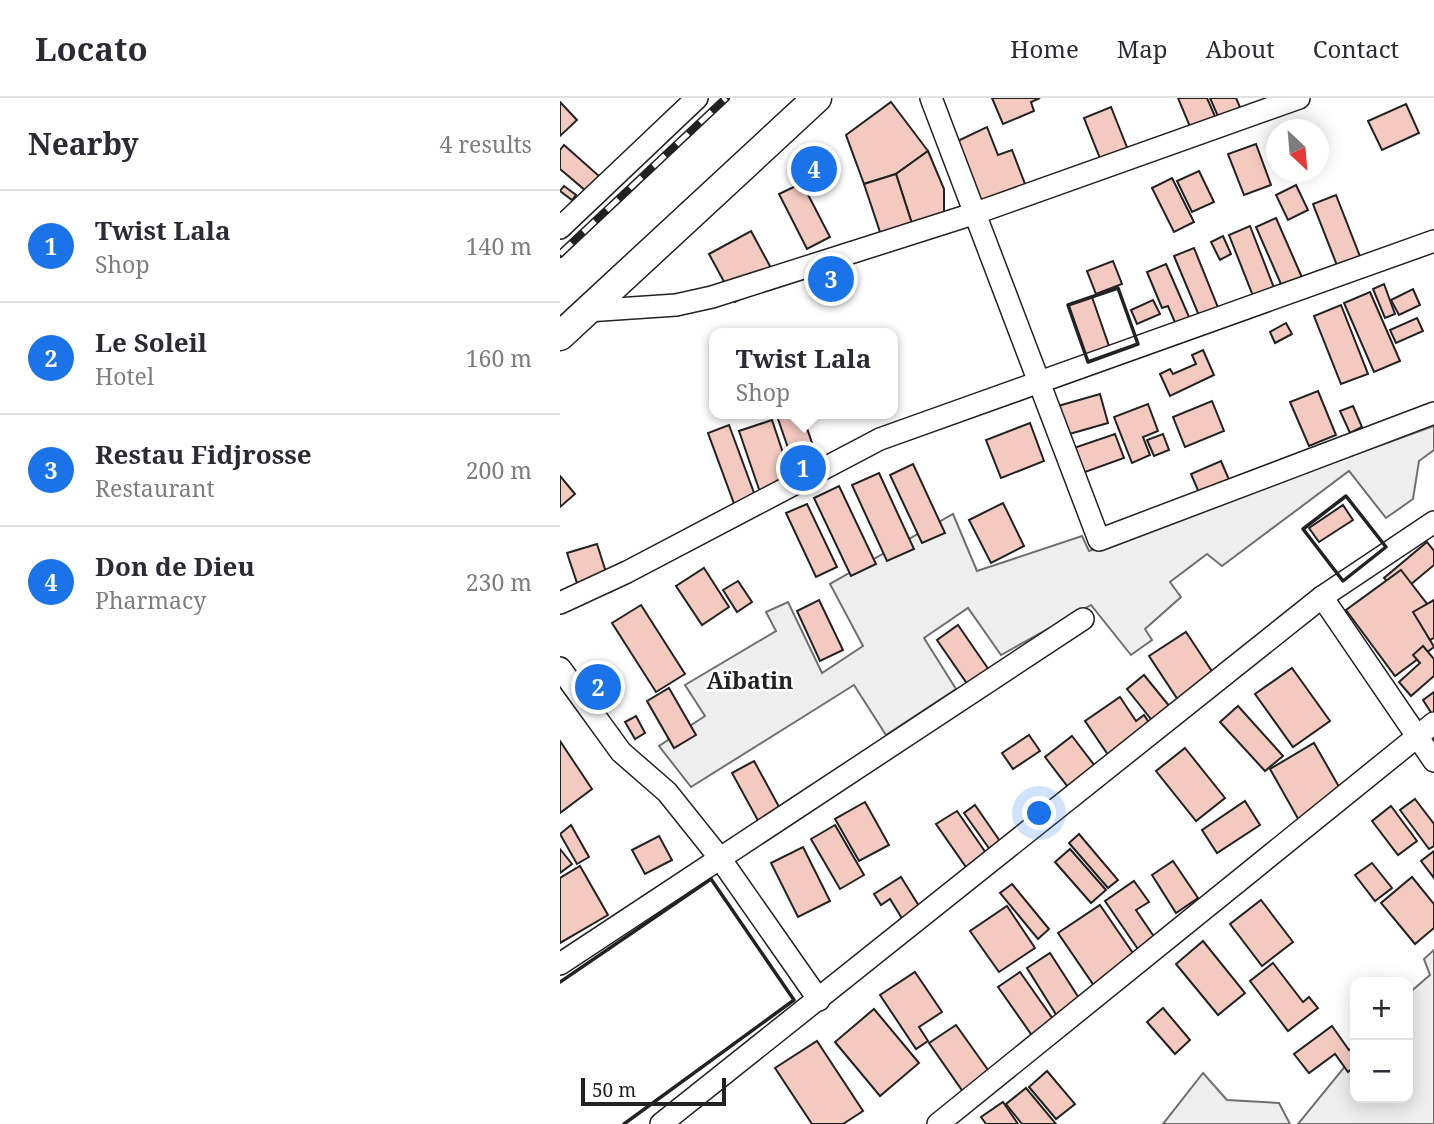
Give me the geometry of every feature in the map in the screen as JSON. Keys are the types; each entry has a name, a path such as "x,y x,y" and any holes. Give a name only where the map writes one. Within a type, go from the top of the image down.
{"main road":[{"path":"560,336 817,98"}],"street":[{"path":"560,228 697,98"},
{"path":"931,98 1099,540 1434,413"},
{"path":"587,311 676,305 712,297 976,213 1299,98"},
{"path":"560,603 627,572 880,439 1434,241"},
{"path":"661,1124 688,1116 819,1000 1322,597 1434,522"},
{"path":"1322,597 1434,761"},
{"path":"560,964 1083,619"},
{"path":"560,668 621,752 667,792 719,857 819,1000"},
{"path":"937,1124 1434,723"}],"shaded area":[{"path":"1434,426 1434,450 1419,461 1413,499 1386,518 1349,471 1222,566 1207,554 1170,582 1181,597 1145,629 1152,640 1131,655 1091,605 1001,655 968,608 924,638 956,689 886,735 854,685 691,787 659,746 705,716 685,685 776,631 766,612 788,602 822,673 863,646 830,584 953,514 977,571 1082,536 1089,551"},
{"path":"1434,950 1434,1124 1298,1124 1350,1060 1350,1103 1413,1103 1413,990 1430,975 1424,959"},
{"path":"1203,1073 1227,1100 1279,1103 1290,1124 1163,1124"}],"building":[{"path":"992,98 1040,98 1031,102 1034,111 1003,124"},
{"path":"1178,98 1207,98 1221,130 1196,141"},
{"path":"1210,98 1236,98 1242,112 1220,121"},
{"path":"560,102 577,120 560,136"},
{"path":"891,102 928,151 896,174 864,184 846,135"},
{"path":"1406,104 1419,133 1382,150 1368,121"},
{"path":"1111,107 1132,160 1105,171 1084,118"},
{"path":"987,127 998,155 1012,150 1030,197 974,216 947,146"},
{"path":"1256,144 1266,171 1266,182 1271,185 1244,195 1228,154"},
{"path":"564,145 599,176 586,191 560,169 560,150"},
{"path":"928,151 944,189 944,218 914,230 896,174"},
{"path":"819,152 831,180 811,189 799,160"},
{"path":"1199,171 1214,202 1192,212 1177,181"},
{"path":"896,174 914,230 883,241 864,184"},
{"path":"1172,178 1194,222 1174,232 1152,188"},
{"path":"802,183 830,237 807,249 779,194"},
{"path":"1296,185 1308,210 1288,220 1276,195"},
{"path":"564,186 576,195 572,200 560,191"},
{"path":"1336,195 1361,259 1338,268 1313,204"},
{"path":"1276,218 1304,282 1284,291 1256,227"},
{"path":"1250,226 1276,293 1255,301 1229,235"},
{"path":"751,231 777,279 735,302 709,254"},
{"path":"1223,236 1231,254 1220,260 1211,242"},
{"path":"1194,248 1219,310 1200,318 1174,256"},
{"path":"1113,261 1122,284 1096,294 1087,271"},
{"path":"1166,264 1196,333 1182,339 1168,306 1162,308 1147,272"},
{"path":"1384,284 1395,314 1385,318 1373,289"},
{"path":"1413,289 1420,305 1399,315 1391,300"},
{"path":"1370,292 1400,361 1374,372 1344,303"},
{"path":"1092,297 1110,349 1087,358 1068,305"},
{"path":"1153,300 1160,314 1137,324 1131,310"},
{"path":"1341,305 1368,374 1341,384 1314,316"},
{"path":"1417,318 1423,331 1396,343 1390,330"},
{"path":"1286,323 1292,334 1275,343 1270,332"},
{"path":"1203,350 1214,375 1170,396 1160,374 1170,369 1173,374 1196,364 1192,355"},
{"path":"1318,391 1336,435 1309,446 1290,402"},
{"path":"1100,394 1108,423 1059,437 1051,408"},
{"path":"1212,401 1224,431 1185,447 1173,417"},
{"path":"1148,404 1158,431 1143,437 1150,455 1132,463 1114,417"},
{"path":"1353,406 1362,427 1350,433 1340,411"},
{"path":"778,419 804,419 820,466 797,474"},
{"path":"772,420 794,486 762,498 739,431"},
{"path":"1030,423 1044,461 1001,478 986,440"},
{"path":"729,425 757,501 736,509 708,433"},
{"path":"1115,434 1124,458 1074,476 1065,451"},
{"path":"1163,434 1169,450 1154,456 1147,440"},
{"path":"1221,461 1236,496 1206,509 1191,474"},
{"path":"913,464 945,533 922,543 890,475"},
{"path":"879,473 914,549 887,561 852,485"},
{"path":"560,476 575,494 560,507"},
{"path":"839,486 876,564 851,576 814,498"},
{"path":"1003,503 1024,546 991,563 969,520"},
{"path":"807,504 837,567 816,577 786,513"},
{"path":"1343,505 1353,520 1319,542 1309,528"},
{"path":"1427,542 1434,551 1434,565 1398,595 1384,578"},
{"path":"597,544 612,591 583,601 567,553"},
{"path":"704,568 729,607 702,625 676,586"},
{"path":"1401,570 1434,613 1427,617 1432,623 1424,629 1434,647 1395,676 1346,610"},
{"path":"738,581 752,602 737,612 723,590"},
{"path":"819,600 843,650 820,661 797,611"},
{"path":"1434,600 1434,638 1430,640 1413,612"},
{"path":"641,605 685,674 656,692 612,623"},
{"path":"958,625 989,670 968,685 937,640"},
{"path":"1186,632 1221,685 1184,709 1149,656"},
{"path":"1423,646 1434,659 1434,676 1411,696 1399,682 1420,663 1413,655"},
{"path":"1292,668 1330,721 1293,747 1255,694"},
{"path":"599,672 612,693 598,702 585,680"},
{"path":"1144,675 1179,718 1162,733 1127,689"},
{"path":"669,688 696,735 674,748 647,701"},
{"path":"1434,692 1434,713 1432,714 1423,700"},
{"path":"1120,697 1136,721 1144,715 1156,733 1113,762 1085,721"},
{"path":"1238,706 1283,756 1265,771 1220,722"},
{"path":"636,716 645,733 635,739 625,722"},
{"path":"1029,735 1040,751 1013,769 1002,753"},
{"path":"1072,736 1098,770 1071,791 1045,757"},
{"path":"560,741 592,789 560,813"},
{"path":"1314,743 1346,799 1301,824 1270,769"},
{"path":"1185,748 1225,798 1196,821 1156,771"},
{"path":"754,761 783,814 761,826 732,773"},
{"path":"1415,799 1434,824 1434,846 1429,849 1400,810"},
{"path":"1245,801 1260,825 1217,853 1202,830"},
{"path":"865,802 889,845 859,861 835,819"},
{"path":"975,805 1004,847 993,854 964,813"},
{"path":"1391,806 1417,841 1398,855 1372,821"},
{"path":"957,811 995,866 975,880 936,824"},
{"path":"571,825 589,857 577,864 560,834"},
{"path":"835,825 864,875 840,889 811,839"},
{"path":"1079,834 1118,880 1108,888 1069,843"},
{"path":"659,836 672,860 645,874 632,850"},
{"path":"803,847 830,901 798,917 771,863"},
{"path":"560,849 572,864 560,873"},
{"path":"1070,849 1106,890 1091,903 1055,862"},
{"path":"1434,851 1434,878 1421,861"},
{"path":"1173,861 1198,898 1176,913 1152,875"},
{"path":"1372,863 1392,888 1375,901 1355,875"},
{"path":"580,866 608,915 560,943 560,878"},
{"path":"901,877 929,922 911,933 890,899 881,905 874,894"},
{"path":"1412,877 1434,904 1434,928 1415,944 1381,903"},
{"path":"1134,881 1149,902 1136,910 1161,947 1144,958 1105,901"},
{"path":"1012,884 1049,929 1038,939 1000,893"},
{"path":"1261,900 1293,942 1262,966 1230,924"},
{"path":"1100,905 1139,962 1097,990 1058,933"},
{"path":"1007,906 1035,948 999,972 970,931"},
{"path":"1203,941 1245,993 1218,1015 1176,964"},
{"path":"1050,953 1086,1009 1062,1024 1027,968"},
{"path":"1273,963 1303,1002 1309,997 1318,1008 1288,1031 1250,981"},
{"path":"915,972 942,1012 919,1027 928,1041 916,1049 880,995"},
{"path":"1020,972 1060,1029 1038,1044 998,987"},
{"path":"1163,1008 1190,1040 1175,1054 1147,1022"},
{"path":"874,1009 919,1063 880,1096 835,1042"},
{"path":"956,1025 993,1077 966,1096 929,1043"},
{"path":"1332,1026 1350,1050 1350,1070 1348,1072 1335,1054 1309,1073 1294,1054"},
{"path":"817,1041 863,1111 843,1124 812,1124 775,1068"},
{"path":"1047,1071 1075,1104 1056,1119 1029,1087"},
{"path":"1026,1088 1056,1124 1022,1124 1006,1104"},
{"path":"1003,1102 1018,1124 986,1124 981,1117"}],"railway":[{"path":"560,254 726,98"}],"wall":[{"path":"1118,288 1138,344 1088,362 1068,305 1118,288"},
{"path":"1346,496 1386,547 1343,581 1303,529 1346,496"},
{"path":"560,982 711,879 794,1000 624,1124"}],"place":[{"name":"Don de Dieu","path":"814,169"},
{"name":"Restau Fidjrosse","path":"831,279"},
{"name":"Twist Lala","path":"803,468"},
{"name":"Le Soleil","path":"598,687"}],"district":[{"name":"Aïbatin","path":"750,681"}]}
